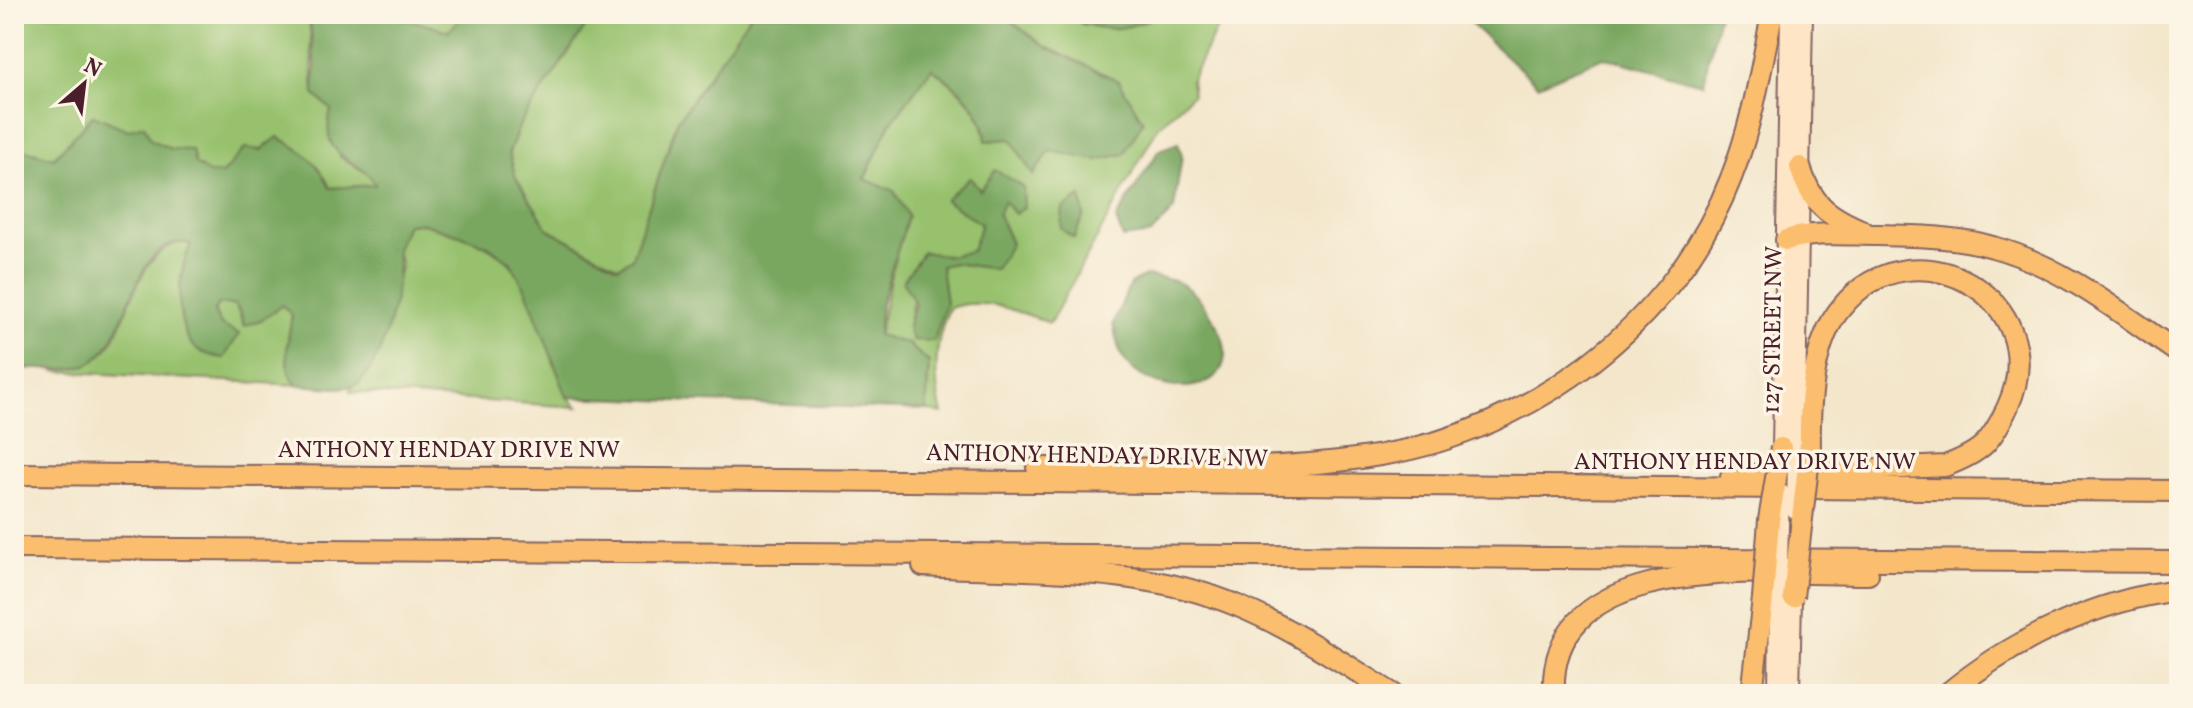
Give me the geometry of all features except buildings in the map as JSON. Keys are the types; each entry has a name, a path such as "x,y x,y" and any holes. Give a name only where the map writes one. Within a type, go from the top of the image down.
{"highway":[{"path":"757,479 827,471 1285,465 1381,455 1463,435 1496,421 1557,386 1589,363 1669,286 1730,181 1757,98 1772,14"},
{"path":"1800,167 1807,188 1820,209 1834,219 1874,235"},
{"path":"1792,238 1874,235 1966,242 2032,259 2080,285 2179,353"},
{"path":"1520,487 1945,466 1973,456 1991,440 2016,388 2019,354 1997,304 1958,276 1929,269 1888,273 1859,289 1839,309 1824,337 1796,451 1769,520 1778,597"},
{"path":"1752,694 1778,597 1796,451"},
{"name":"ANTHONY HENDAY DRIVE NW","path":"14,474 2179,491"},
{"path":"14,548 2179,562"},
{"path":"736,552 1126,578 1192,591 1275,623 1393,694"},
{"path":"1554,694 1555,668 1569,634 1606,600 1629,587 1658,579 2080,571 2119,562"},
{"path":"1947,694 1973,673 2060,625 2133,598 2179,590"}],"main road":[{"name":"127 STREET NW","path":"1789,14 1796,451"},
{"name":"127 STREET NW","path":"1792,238 1800,167 1804,14"},
{"path":"1777,694 1778,597"},
{"path":"1778,597 1791,694"}],"green space":[{"path":"14,14 309,14 314,94 331,109 340,157 370,175 375,185 330,188 261,151 245,149 222,174 209,173 194,164 192,150 171,149 93,115 54,158 14,147"},
{"path":"309,14 387,14 449,31 465,14 594,14 520,124 509,152 515,176 548,229 618,267 632,258 677,122 751,14 1001,14 1046,47 1119,81 1143,121 1124,154 1097,160 1050,151 1033,175 1011,139 986,141 981,119 968,99 932,68 890,124 864,179 894,191 908,216 881,304 878,335 908,344 929,363 926,410 567,397 526,290 510,262 488,246 421,223 407,224 396,249 395,299 384,340 368,373 353,386 297,385 287,361 292,315 282,305 263,319 244,326 235,305 218,304 214,312 221,325 239,334 224,358 206,354 194,347 185,333 180,307 183,266 191,244 171,244 156,254 144,270 114,335 103,353 89,364 62,369 14,368 14,147 54,158 93,115 128,130 144,125 151,140 171,149 192,150 195,164 209,173 222,174 245,148 261,150 278,137 309,158 330,188 375,185 361,169 335,150 330,140 328,127 331,109 314,94 315,67"},
{"path":"387,14 465,14 465,17 449,31"},
{"path":"594,14 751,14 677,122 632,258 619,267 548,229 515,176 509,152 520,124"},
{"path":"1001,14 1062,14 1084,25 1156,14 1224,14 1191,80 1193,94 1158,127 1050,323 987,304 949,308 940,334 936,360 942,414 926,410 929,362 908,344 878,336 893,265 864,180 890,124 932,68 974,108 984,128 986,141 1011,139 1033,175 1050,151 1066,152 1119,81 1046,47","holes":["980,190 1024,207 1004,200 998,214 1011,244 995,269 953,263 941,266 946,304 937,323 908,327 922,252 950,256 972,251 981,224 946,200"]},
{"path":"1062,14 1157,16 1131,26 1110,28 1088,25"},
{"path":"1466,14 1719,14 1703,84 1603,57 1538,85 1471,24"},
{"path":"1178,143 1182,155 1174,209 1151,234 1123,238 1116,219 1159,150"},
{"path":"995,170 1023,187 1024,207 1015,214 1004,201 998,214 1011,244 995,269 953,263 941,266 946,304 934,341 912,340 908,327 915,303 903,281 923,252 950,256 972,251 981,224 945,200 970,177 980,190"},
{"path":"1081,197 1084,215 1074,238 1061,229 1063,208"},
{"path":"421,223 487,247 515,270 541,324 567,396 578,407 350,392 351,387 359,383 401,266 396,249 408,224"},
{"path":"179,242 192,244 183,268 181,293 190,342 229,330 221,325 214,311 219,304 235,304 244,326 263,319 282,305 292,314 287,361 297,385 54,371 86,365 104,353 148,266 161,252"},
{"path":"1145,276 1183,285 1197,296 1210,314 1223,341 1224,362 1215,376 1200,384 1180,387 1159,383 1139,374 1124,359 1113,324 1130,284"}]}
